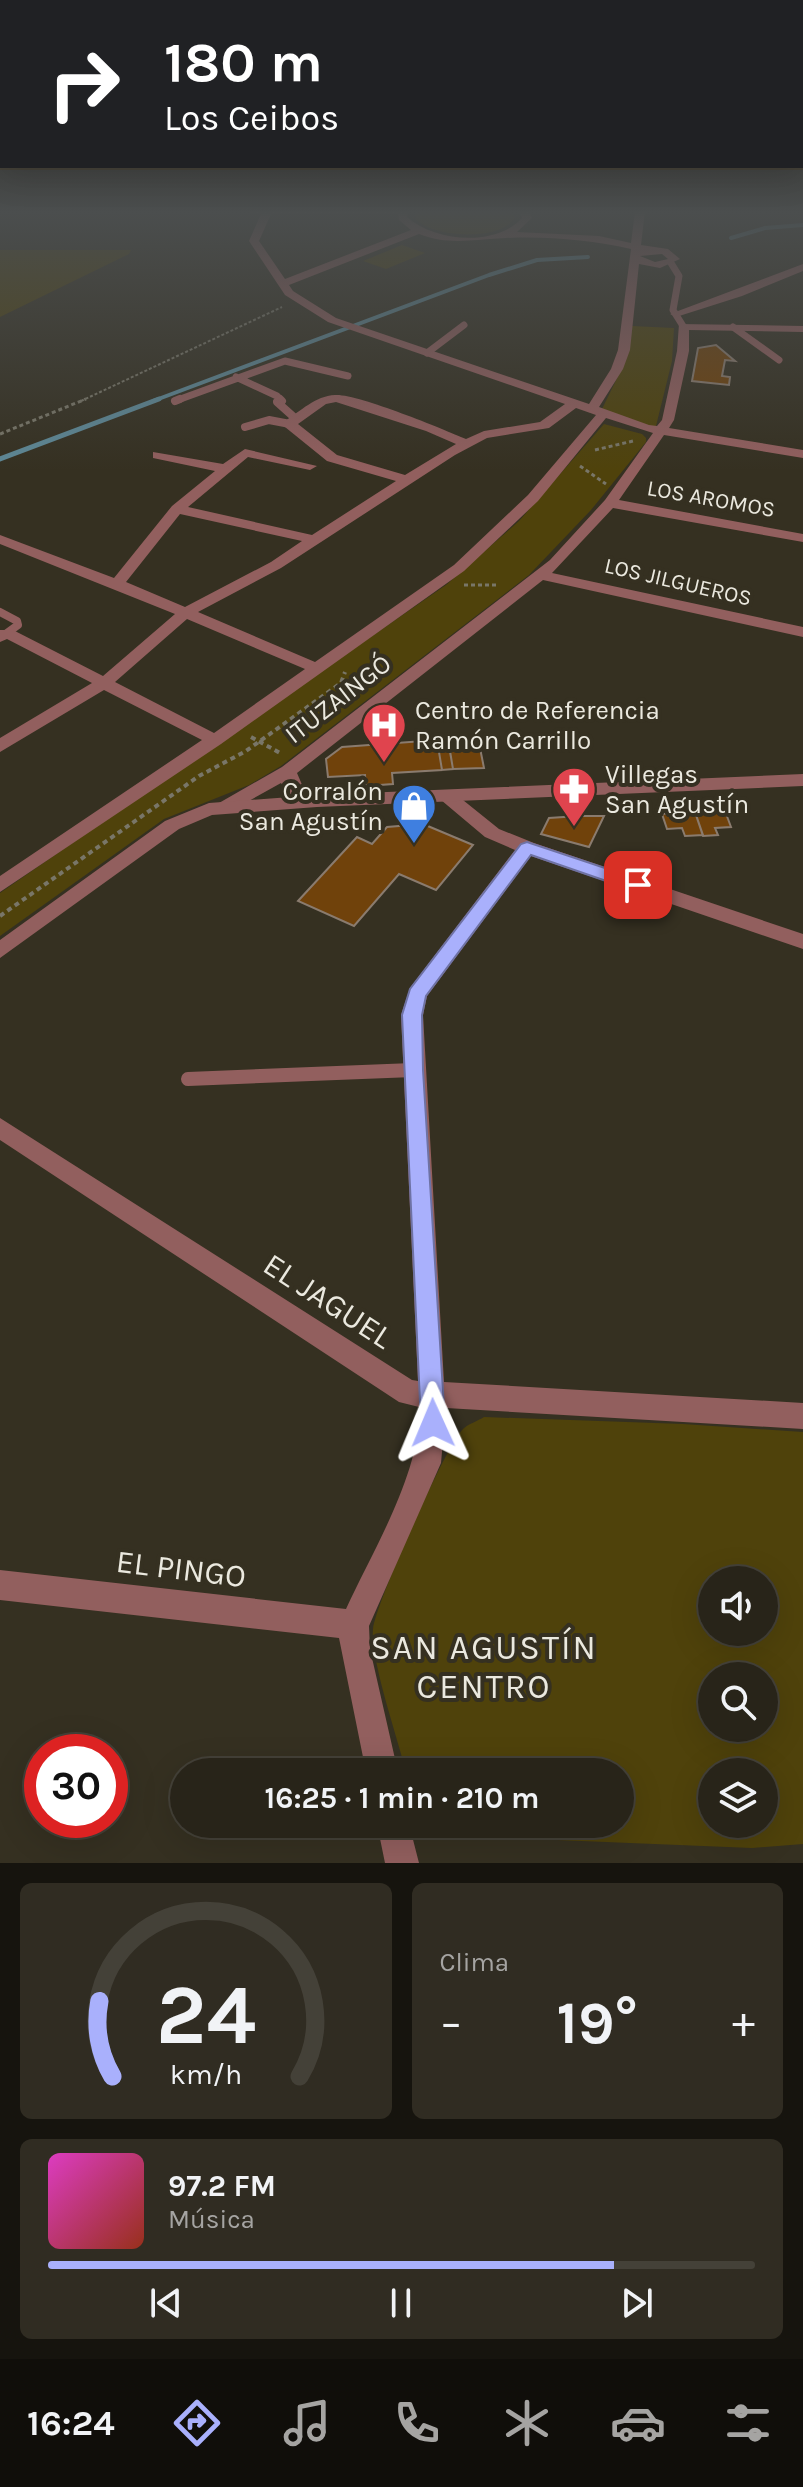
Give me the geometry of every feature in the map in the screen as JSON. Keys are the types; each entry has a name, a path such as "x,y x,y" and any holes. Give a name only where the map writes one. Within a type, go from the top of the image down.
{"street":[{"path":"297,298 332,320 598,412 662,431 803,454"},
{"name":"ITUZAINGÓ","path":"0,885 432,590 485,546 533,498 598,412 621,360 629,298"},
{"path":"679,320 729,298"},
{"name":"ITUZAINGÓ","path":"0,950 172,825 198,812 225,807 295,766 543,575 610,503 662,431 671,412 683,351 679,320"},
{"path":"679,320 733,327 803,329"},
{"path":"407,480 332,458 293,421 322,401 337,398 431,428 465,443"},
{"path":"0,746 105,682 185,613 315,540 465,443 493,433 544,425 574,403"},
{"path":"117,584 177,509 245,453 310,466"},
{"path":"158,455 226,469"},
{"name":"LOS AROMOS","path":"610,503 803,538"},
{"path":"177,509 315,540"},
{"path":"0,539 117,584 318,669"},
{"name":"LOS JILGUEROS","path":"543,575 803,632"},
{"path":"4,635 105,682 215,740"},
{"path":"295,766 288,782 301,795 317,801"},
{"path":"225,807 803,780"},
{"path":"447,796 492,833 527,848 803,942"},
{"path":"379,1758 355,1649 354,1625 427,1463 434,1397 412,1015 417,994 527,848"},
{"name":"EL JAGUEL","path":"0,1128 408,1393 434,1397 511,1397 803,1416"},
{"name":"EL PINGO","path":"0,1585 354,1625"},
{"path":"396,1838 402,1863"}],"lane":[{"path":"674,298 673,304 679,320"},
{"path":"427,353 464,325"},
{"path":"733,327 779,360"},
{"path":"175,401 285,361 348,376"},
{"path":"236,377 277,396 282,401 277,402 293,421"},
{"path":"245,427 269,420 293,421"},
{"path":"0,612 17,621 18,625 4,635"},
{"path":"188,1079 413,1070"}],"path":[{"path":"0,434 107,391 255,319 300,301"},
{"path":"578,465 606,484"},
{"path":"458,584 507,585"},
{"path":"234,727 281,754 295,766"}],"shaded area":[{"path":"0,298 39,298 0,317"},
{"path":"632,326 674,328 672,361 656,426 650,427 602,409 624,364"},
{"path":"604,424 642,434 646,442 591,510 529,575 281,766 249,785 164,819 0,936 0,893 446,585 519,521"},
{"path":"484,1417 803,1432 803,1844 752,1848 505,1838 634,1838 634,1758 402,1758 380,1679 373,1629 398,1559 428,1493 454,1441 468,1426"}],"building":[{"path":"716,345 735,361 725,360 722,376 730,377 729,385 692,381 698,348"},
{"path":"478,738 484,768 453,769 449,746 464,745 463,739"},
{"path":"448,739 453,769 442,770 437,740"},
{"name":"Centro de Referencia Ramón Carrillo","path":"437,740 442,770 392,773 393,784 366,786 365,775 328,777 326,759 342,747"},
{"path":"725,811 731,827 715,828 718,835 703,836 695,812"},
{"path":"695,812 703,835 685,836 682,828 667,829 662,814"},
{"path":"604,816 589,847 541,834 549,818"},
{"path":"423,824 473,845 436,890 399,874 354,926 298,901 357,837 372,844 387,827"}],"waterway":[{"path":"153,401 428,298"},
{"path":"0,459 159,399"}],"place":[{"name":"Centro de Referencia Ramón Carrillo","path":"384,764"},
{"name":"Villegas San Agustín","path":"574,828"},
{"name":"Corralón San Agustín","path":"414,845"}],"district":[{"name":"SAN AGUSTÍN CENTRO","path":"484,1668"}],"route":[{"path":"433,1423 434,1397 413,1070 412,1015 417,994 527,848 638,885"}]}
